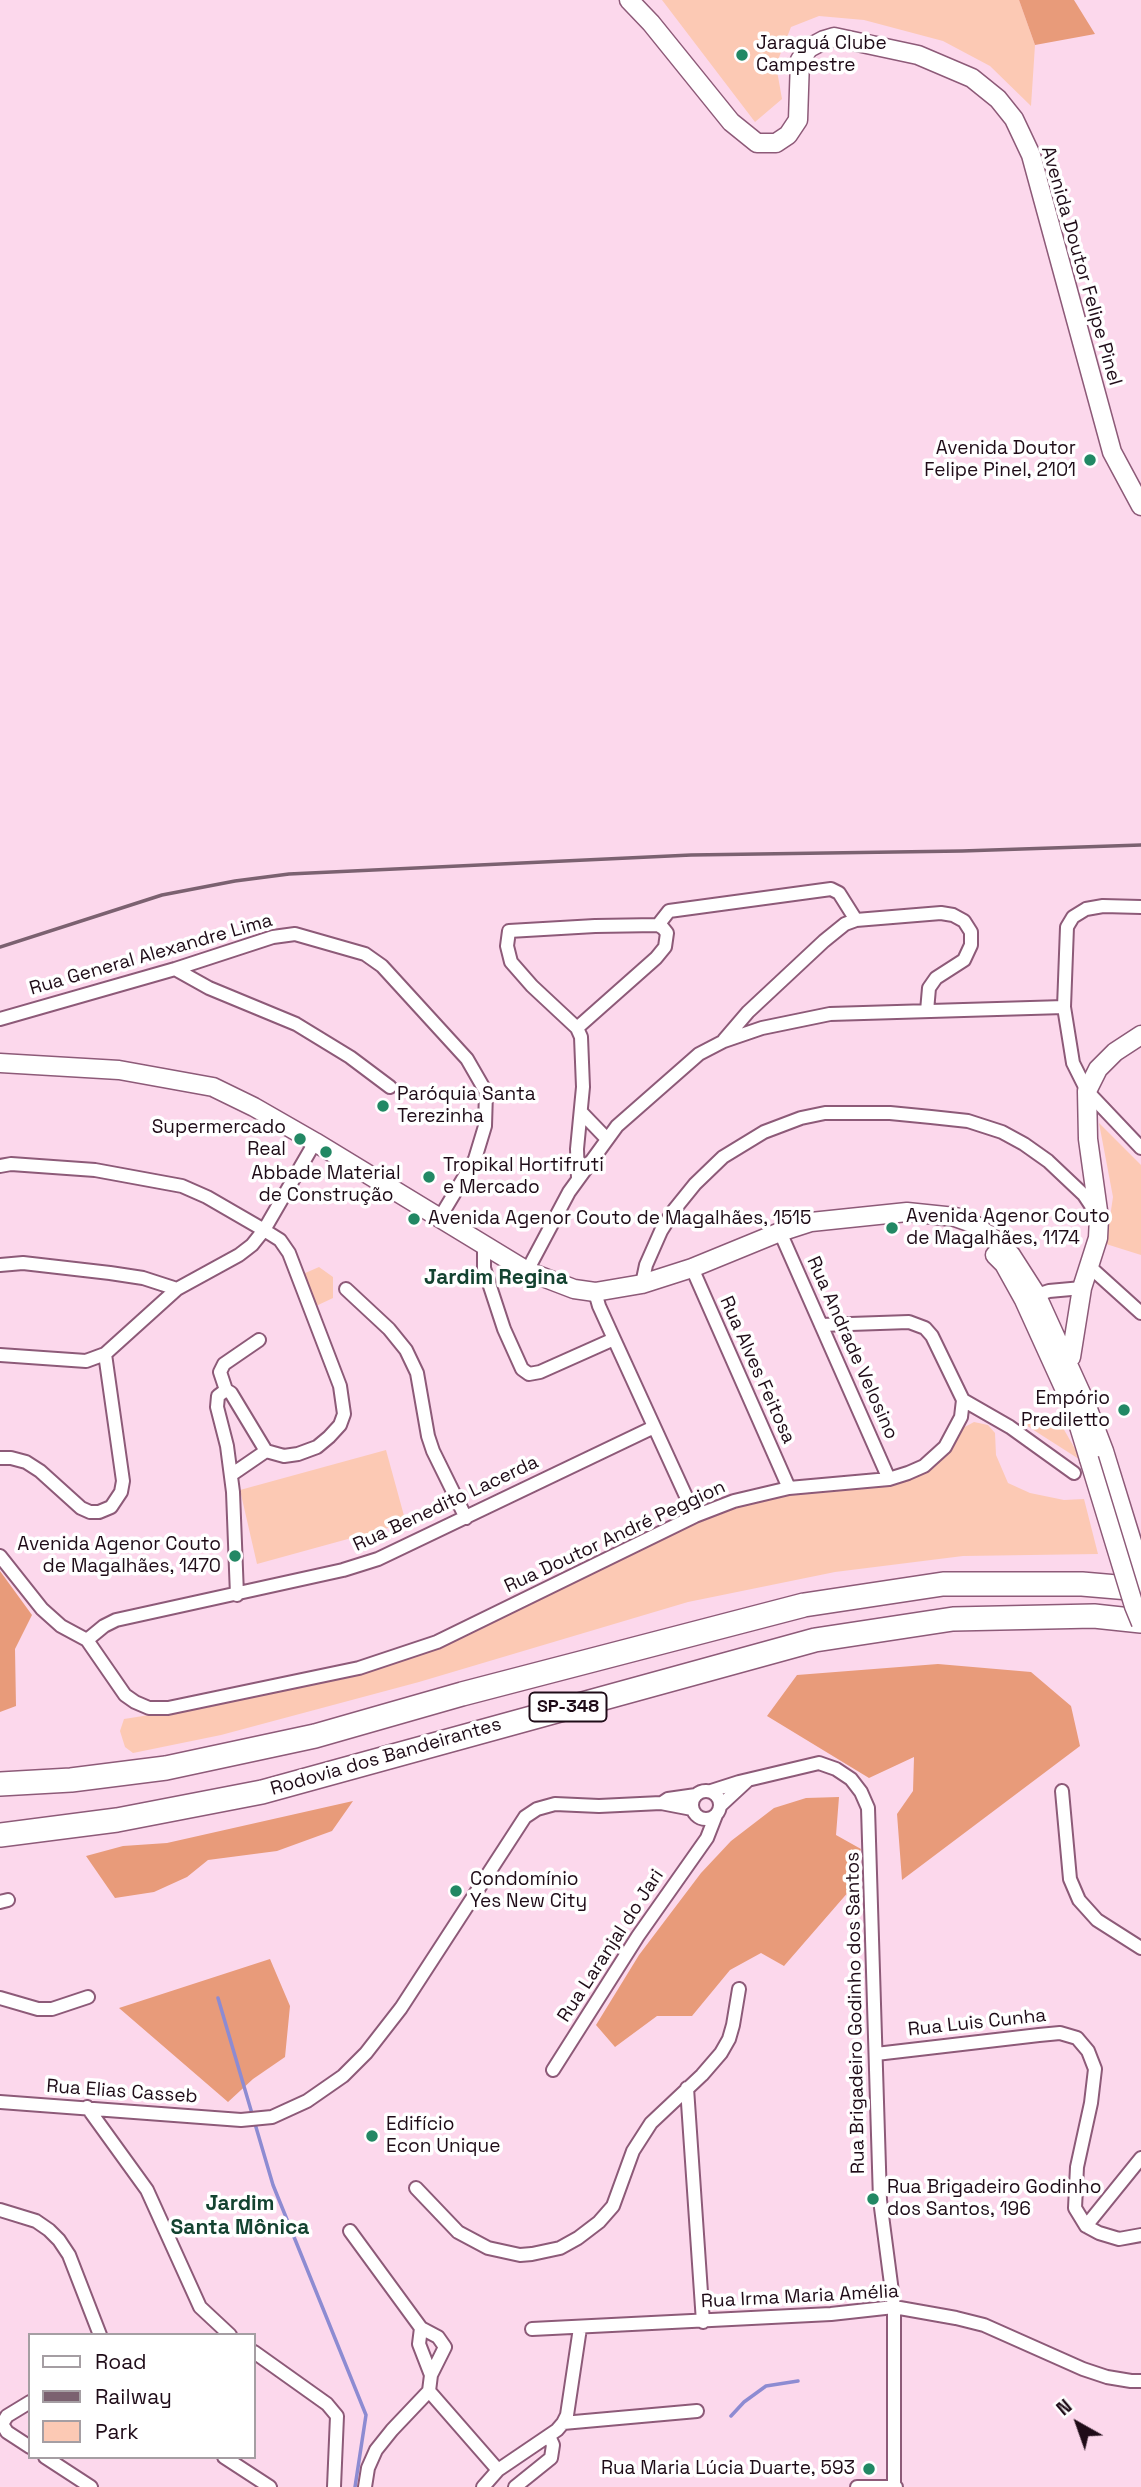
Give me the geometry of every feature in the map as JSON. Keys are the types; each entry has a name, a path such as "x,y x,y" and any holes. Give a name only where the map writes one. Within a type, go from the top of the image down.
{"highway":[{"name":"Rodovia dos Bandeirantes","path":"0,1784 71,1780 166,1768 315,1735 804,1605 943,1584 1082,1584 1141,1589"},
{"name":"Rodovia dos Bandeirantes","path":"0,1835 117,1820 262,1791 815,1640 953,1619 1094,1616 1141,1622"}],"street":[{"name":"Avenida Doutor Felipe Pinel","path":"629,0 651,23 731,122 757,143 776,143 788,135 798,120 800,60 809,48 834,37 918,55 972,78 998,99 1014,119 1031,155 1112,452 1141,505"},
{"path":"658,925 669,911 831,889 839,893 856,920"},
{"path":"1141,907 1103,906 1086,909 1073,917 1067,927 1064,1007 1073,1063 1087,1091 1141,1148"},
{"path":"724,1041 748,1012 824,941 856,920 941,913 964,921 971,932 971,945 964,960 936,978 929,988 927,1011"},
{"path":"577,1028 665,947 667,933 658,925 509,931 507,946 511,962 532,986 577,1028 582,1037 578,1178"},
{"name":"Rua General Alexandre Lima","path":"0,1019 174,969 273,937 295,934 365,954 382,966 467,1059 486,1093 485,1126 475,1159 439,1219"},
{"path":"174,969 209,988 296,1024 390,1087"},
{"path":"527,1271 578,1178 607,1138 631,1113 699,1054 724,1041 775,1025 830,1014 1064,1007"},
{"path":"1066,1369 1076,1365 1074,1343 1082,1288 1098,1238 1100,1218 1088,1139 1087,1091 1098,1069 1115,1052 1141,1035"},
{"path":"0,1063 119,1070 213,1087 315,1142 484,1248 555,1284 596,1292 642,1283 692,1268 811,1222 887,1213 930,1215 967,1232 982,1243 1004,1264 1030,1297 1066,1369 1074,1410 1098,1459 1141,1571"},
{"path":"581,1112 607,1138"},
{"path":"642,1283 646,1265 674,1210 695,1184 723,1157 764,1132 801,1118 825,1113 890,1113 943,1118 968,1121 1002,1132 1048,1161 1084,1195 1100,1218"},
{"path":"0,1355 86,1360 105,1354 177,1289 252,1245 264,1230 315,1142"},
{"path":"0,1166 11,1164 94,1170 182,1186 207,1197 280,1240 289,1253 345,1405 340,1425 317,1447 284,1457 266,1451 236,1399 226,1390 220,1371 224,1364 259,1340"},
{"name":"Rua Andrade Velosino","path":"780,1232 889,1479"},
{"path":"484,1248 484,1268 504,1329 522,1369 529,1374 540,1372 614,1339"},
{"path":"0,1265 23,1263 110,1273 143,1278 177,1289"},
{"path":"1090,1267 1141,1313"},
{"name":"Rua Alves Feitosa","path":"692,1268 789,1488"},
{"path":"1030,1297 1082,1288"},
{"path":"346,1289 389,1329 406,1350 417,1373 433,1451 466,1518"},
{"path":"596,1292 599,1306 695,1516"},
{"path":"821,1325 917,1324 932,1336 963,1401 1010,1427 1074,1473"},
{"path":"0,1458 26,1462 40,1471 80,1508 99,1512 111,1507 121,1492 123,1481 105,1354"},
{"path":"226,1390 216,1400 231,1475 237,1595"},
{"name":"Rua Doutor André Peggion","path":"87,1640 125,1695 149,1708 168,1708 359,1668 437,1642 695,1516 734,1501 789,1488 889,1479 924,1466 945,1447 957,1427 963,1401"},
{"name":"Rua Benedito Lacerda","path":"87,1640 116,1620 237,1595 378,1559 654,1427"},
{"path":"231,1475 266,1451"},
{"path":"1098,1459 1133,1606 1141,1622"},
{"path":"0,1556 42,1609 61,1626 87,1640"},
{"name":"Rua Brigadeiro Godinho dos Santos","path":"710,1791 819,1763 844,1774 856,1785 870,1816 880,2200 894,2307 895,2486"},
{"name":"Rua Brigadeiro Godinho dos Santos","path":"718,1811 747,1781"},
{"path":"710,1791 718,1798 718,1811 706,1819 661,1803 668,1799 710,1791"},
{"path":"1062,1791 1070,1879 1079,1900 1097,1920 1141,1948"},
{"path":"696,1795 691,1804 703,1844"},
{"name":"Rua Elias Casseb","path":"0,2102 243,2120 272,2117 307,2101 343,2076 366,2053 401,2008 525,1817 537,1809 555,1804 599,1806 661,1803"},
{"name":"Rua Laranjal do Jari","path":"553,2070 638,1936 703,1844 718,1811"},
{"path":"416,2188 458,2232 488,2248 520,2255 560,2248 599,2222 613,2206 641,2137 665,2108 702,2075 729,2039 739,1989"},
{"path":"0,1998 38,2009 52,2009 88,1997"},
{"name":"Rua Luis Cunha","path":"876,2054 1060,2033 1077,2038 1088,2051 1095,2069 1091,2103 1077,2167 1075,2208 1086,2226"},
{"path":"687,2088 703,2322"},
{"path":"87,2108 147,2190 200,2307 228,2333"},
{"path":"1141,2158 1086,2226 1119,2239 1141,2235"},
{"path":"0,2210 36,2221 59,2240 69,2255 99,2333"},
{"path":"350,2231 421,2328 442,2341 445,2347 431,2375 429,2391 376,2450 368,2468 365,2487"},
{"name":"Rua Irma Maria Amélia","path":"532,2329 703,2322 894,2307 984,2325 1083,2369 1107,2377 1141,2381"},
{"path":"421,2328 419,2344 431,2375"},
{"path":"483,2487 498,2470 564,2423 580,2328"},
{"path":"256,2353 327,2404 337,2416 334,2487"},
{"path":"429,2391 498,2470"},
{"path":"28,2403 7,2416 2,2424 7,2432 28,2446"},
{"path":"564,2423 697,2411"},
{"path":"515,2487 551,2458 553,2445 549,2436"},
{"path":"48,2459 91,2487"},
{"path":"227,2459 270,2487"},
{"path":"857,2487 895,2486"}],"green space":[{"name":"Jaraguá Clube Campestre","path":"662,0 1019,0 1035,45 1031,106 990,66 943,41 864,20 819,16 791,27 776,65 782,99 755,122"},
{"path":"1099,1123 1141,1165 1141,1255 1106,1244 1113,1197"},
{"path":"319,1267 333,1277 333,1298 316,1306 303,1274"},
{"path":"1055,1414 1082,1461 1021,1422"},
{"path":"974,1422 988,1425 995,1433 996,1455 1008,1483 1030,1493 1064,1500 1084,1499 1098,1554 963,1556 835,1572 688,1602 419,1682 221,1735 133,1753 125,1747 120,1731 124,1719 360,1673 736,1505 790,1492 910,1478 961,1429"},
{"path":"386,1450 406,1523 257,1564 240,1490"}],"shaded area":[{"path":"1019,0 1074,0 1095,34 1035,45"},
{"path":"0,1571 32,1615 15,1649 16,1706 0,1712"},
{"path":"938,1664 1031,1672 1071,1706 1080,1746 902,1880 897,1814 913,1791 914,1757 869,1778 767,1716 797,1675"},
{"path":"839,1797 836,1835 861,1849 849,1876 850,1890 784,1966 761,1953 730,1970 692,2016 657,2016 615,2047 596,2025 639,1955 701,1873 731,1841 774,1808 806,1798"},
{"path":"353,1801 332,1831 277,1851 208,1860 187,1877 154,1892 115,1898 86,1856 123,1846 167,1843"},
{"path":"270,1959 290,2006 285,2057 253,2079 228,2102 119,2008"}],"waterway":[{"path":"218,1998 273,2185 366,2415 355,2487"},
{"path":"731,2416 744,2402 766,2386 798,2381"}],"railway":[{"path":"0,947 162,895 289,874 691,855 1141,845"}],"place":[{"name":"Jaraguá Clube Campestre","path":"742,55"},
{"name":"Avenida Doutor Felipe Pinel, 2101","path":"1090,460"},
{"name":"Paróquia Santa Terezinha","path":"383,1106"},
{"name":"Supermercado Real","path":"300,1139"},
{"name":"Abbade Material de Construção","path":"326,1152"},
{"name":"Tropikal Hortifruti e Mercado","path":"429,1177"},
{"name":"Avenida Agenor Couto de Magalhães, 1515","path":"414,1219"},
{"name":"Avenida Agenor Couto de Magalhães, 1174","path":"892,1228"},
{"name":"Empório Prediletto","path":"1124,1410"},
{"name":"Avenida Agenor Couto de Magalhães, 1470","path":"235,1556"},
{"name":"Condomínio Yes New City","path":"456,1891"},
{"name":"Edifício Econ Unique","path":"372,2136"},
{"name":"Rua Brigadeiro Godinho dos Santos, 196","path":"873,2199"},
{"name":"Rua Maria Lúcia Duarte, 593","path":"869,2469"}],"district":[{"name":"Jardim Regina","path":"496,1278"},
{"name":"Jardim Santa Mônica","path":"240,2216"}]}
